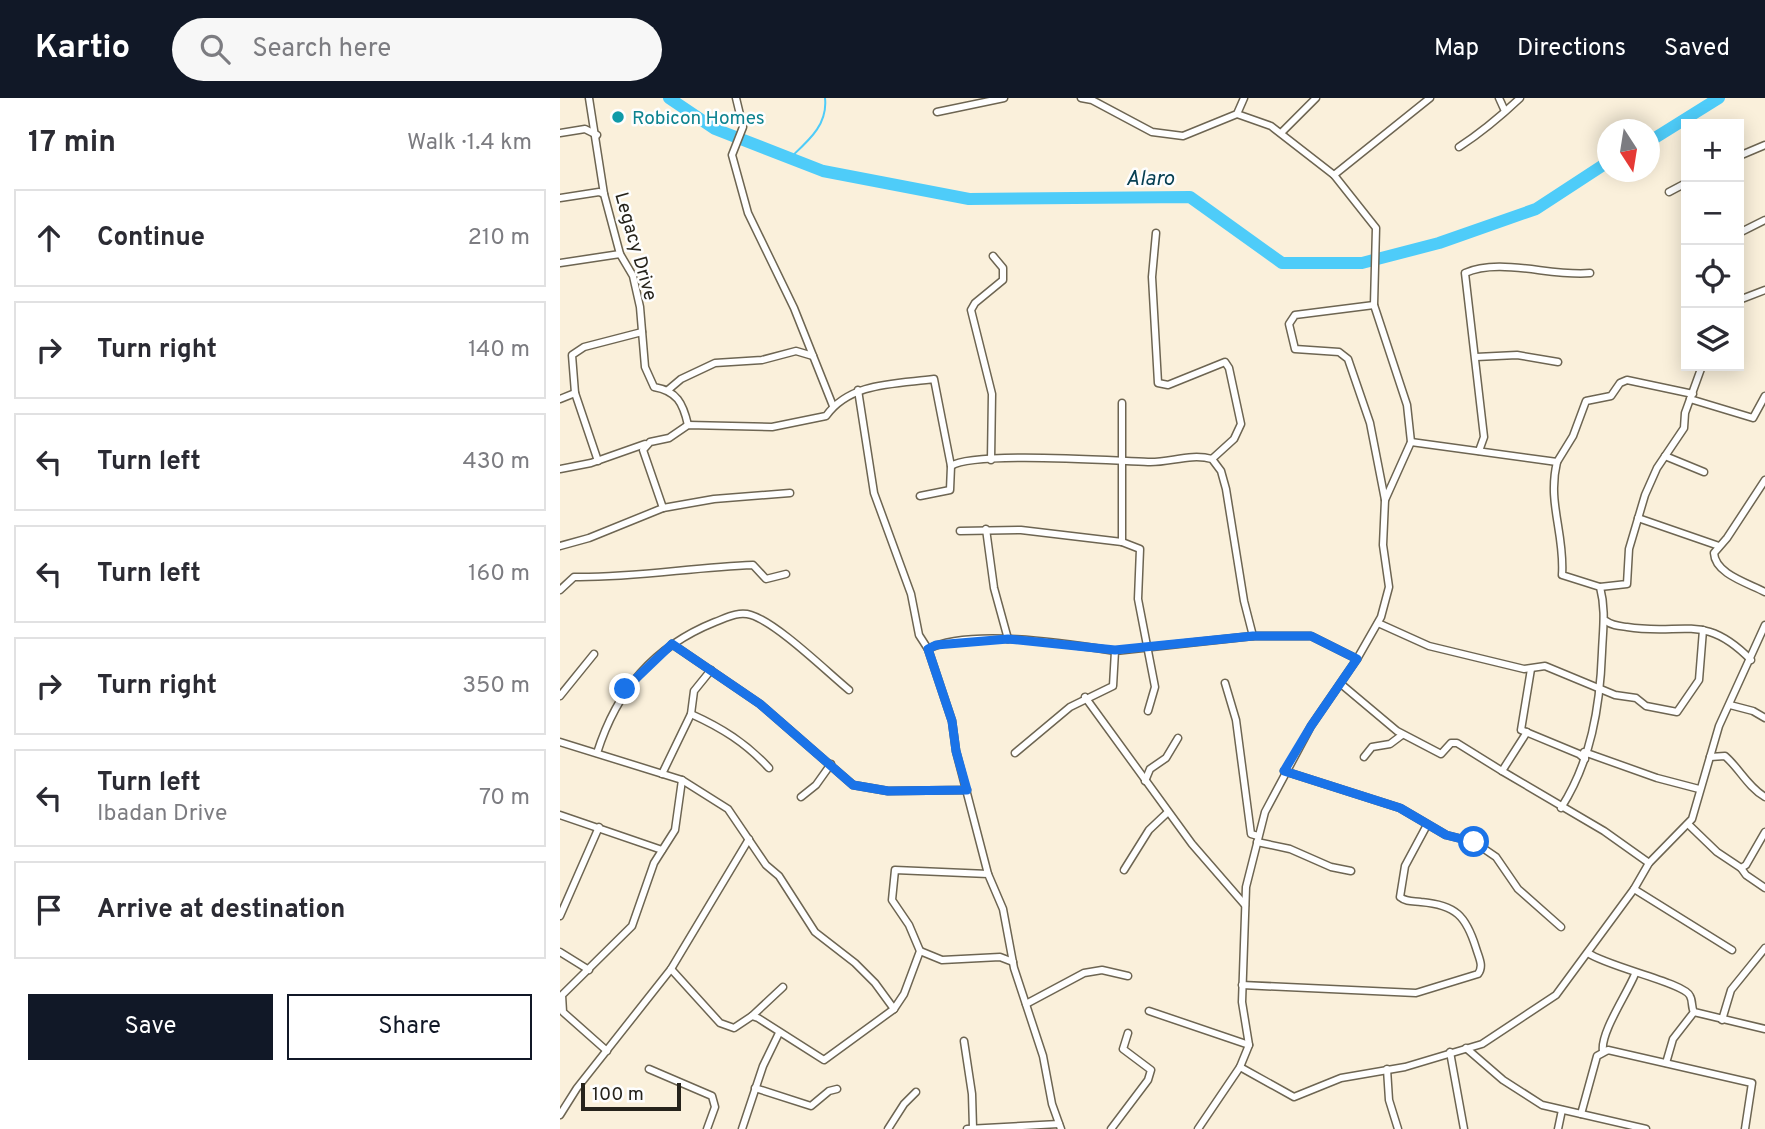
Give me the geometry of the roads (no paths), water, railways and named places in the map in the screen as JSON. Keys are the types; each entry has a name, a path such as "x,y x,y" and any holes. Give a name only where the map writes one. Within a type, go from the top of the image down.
{"street":[{"name":"Legacy Drive","path":"589,98 597,135 604,194 620,254 633,276 647,376 654,387 668,390 680,400 688,425"},
{"path":"736,98 743,127 732,155 748,213 814,357 833,406"},
{"path":"937,112 959,102 1004,98"},
{"path":"1081,98 1094,99 1152,132 1183,136 1237,114 1271,126 1334,175 1376,228 1374,305 1407,405 1411,442 1385,500"},
{"path":"1237,114 1244,98"},
{"path":"1280,133 1315,98"},
{"path":"1334,175 1430,98"},
{"path":"1499,98 1504,109"},
{"path":"1460,147 1494,124 1504,109 1520,98"},
{"path":"560,133 585,129 597,135"},
{"path":"1744,154 1765,145"},
{"path":"1669,191 1681,185"},
{"path":"560,198 599,192 604,194"},
{"path":"1744,230 1765,220"},
{"path":"1156,233 1152,277 1158,383 1168,385 1225,362 1241,415 1234,439 1212,459"},
{"path":"560,263 620,254"},
{"path":"991,460 992,394 971,310 975,303 1003,280 1003,268 993,256"},
{"path":"1479,451 1484,437 1465,273 1476,269 1525,268 1571,275 1590,273"},
{"path":"1744,298 1765,290"},
{"path":"1198,1129 1240,1067 1249,1045 1242,985 1246,881 1271,795 1378,623 1389,587 1383,545 1385,500 1370,422 1348,359 1339,352 1295,349 1289,324 1295,315 1374,305"},
{"path":"598,461 575,393 572,355 584,347 642,332"},
{"path":"668,390 681,379 715,363 762,360 796,351 814,357"},
{"path":"1476,357 1517,355 1558,362"},
{"path":"1700,371 1691,396 1685,413 1684,428 1651,480 1629,549 1627,584 1600,587 1581,579 1563,578 1562,535 1553,506 1556,462 1573,436 1586,401 1611,397 1620,383 1627,380 1691,396 1754,418 1765,396"},
{"path":"560,469 598,461 676,435 688,425 772,428 826,416 833,406 858,390 934,379 951,466 949,491 920,496"},
{"path":"858,390 874,493 911,594 919,635 928,649 952,721 956,751 988,874 1003,909 1013,962 1060,1127 967,1129"},
{"path":"560,399 575,393"},
{"path":"1122,403 1122,542"},
{"path":"1411,442 1556,462"},
{"path":"645,444 644,457 663,508"},
{"path":"1665,456 1704,472"},
{"path":"951,466 991,460 1150,462 1192,457 1212,459 1221,471 1226,489 1244,601 1253,636"},
{"path":"1765,480 1714,553 1714,561 1721,569 1765,592"},
{"path":"560,546 589,538 663,508 710,499 790,493"},
{"path":"1638,519 1720,546"},
{"path":"986,529 993,579 1008,639"},
{"path":"960,531 986,529 1080,536 1122,542 1140,549 1138,599 1155,687 1148,711"},
{"path":"561,587 574,577 611,577 719,566 753,565 766,579 786,574"},
{"path":"1561,808 1574,787 1583,755 1594,732 1607,625 1600,587"},
{"path":"597,753 615,706 625,689 672,644 697,629 735,614 752,615 770,625 849,690"},
{"path":"1378,623 1429,646 1531,668 1545,666 1600,690 1636,698 1649,707 1680,712 1699,680 1703,629"},
{"path":"1607,625 1652,631 1677,626 1703,629 1730,640 1751,660"},
{"path":"1240,1067 1294,1097 1340,1078 1414,1065 1482,1044 1556,995 1634,889 1649,863 1689,825 1710,757 1765,625"},
{"path":"928,649 944,643 1008,639 1115,650 1149,645 1207,643 1253,636 1311,636 1357,659"},
{"path":"672,644 760,704 853,785 888,791 967,790"},
{"path":"1015,753 1085,697 1112,686 1115,650"},
{"path":"560,696 594,654"},
{"path":"1531,668 1521,730 1583,755 1699,789"},
{"path":"662,774 691,714 694,691 711,670"},
{"path":"1226,683 1236,720 1251,834 1257,839 1290,849 1331,867 1351,871"},
{"path":"1341,684 1402,734 1441,754 1451,743 1457,743 1561,808 1604,831 1649,863"},
{"path":"1085,697 1168,812 1245,905"},
{"path":"1730,705 1753,711 1765,718"},
{"path":"691,714 727,731 750,747 769,768"},
{"path":"1502,771 1527,732"},
{"path":"1364,757 1371,747 1390,744 1402,734"},
{"path":"560,738 597,753 682,780 728,809 766,865 779,876 815,932 855,963 875,983 894,1009"},
{"path":"1145,781 1150,769 1166,758 1178,738"},
{"path":"1710,757 1725,756 1735,765 1739,775 1765,797"},
{"path":"801,797 816,785 831,764"},
{"path":"1284,771 1400,808 1446,835 1474,842 1496,858 1518,889 1561,927"},
{"path":"607,1051 566,1016 560,1006 562,995 632,926 662,850 675,830 682,780"},
{"path":"1124,870 1149,830 1168,812"},
{"path":"560,814 662,850"},
{"path":"1242,985 1416,993 1478,974 1482,964 1470,928 1462,916 1441,905 1406,901 1400,897 1405,866 1427,825"},
{"path":"1689,825 1717,852 1765,888"},
{"path":"560,916 599,827"},
{"path":"1741,868 1746,865 1765,832"},
{"path":"560,1115 671,969 749,839"},
{"path":"752,1016 824,1060 894,1009 904,994 920,951 909,925 892,900 895,870 988,874"},
{"path":"1634,889 1732,950"},
{"path":"1722,1020 1731,990 1765,948"},
{"path":"920,951 951,961 1000,957 1013,962"},
{"path":"560,952 589,970"},
{"path":"1588,953 1635,974 1680,985 1690,996 1694,1012"},
{"path":"671,969 720,1023 734,1028 752,1016 783,987"},
{"path":"1026,1004 1084,973 1102,970 1128,976"},
{"path":"1581,1114 1597,1056 1603,1051 1605,1030 1623,1003 1635,974"},
{"path":"1149,1011 1249,1045"},
{"path":"1694,1012 1765,1029"},
{"path":"1666,1063 1673,1039 1694,1012"},
{"path":"742,1129 755,1088 779,1033"},
{"path":"1111,1129 1148,1080 1151,1070 1123,1049 1128,1033"},
{"path":"964,1041 972,1094 973,1128"},
{"path":"1466,1048 1534,1101 1646,1129"},
{"path":"1603,1051 1752,1083 1745,1129"},
{"path":"1450,1052 1464,1129"},
{"path":"649,1069 712,1096 715,1107 707,1129"},
{"path":"1387,1069 1390,1100 1398,1129"},
{"path":"755,1088 811,1106 828,1091 837,1090"},
{"path":"888,1129 904,1104 916,1092"},
{"path":"1558,1129 1562,1110"}],"waterway":[{"name":"Alaro","path":"669,98 715,129 823,171 969,199 1190,197 1282,263 1362,263 1439,243 1536,209 1597,169"},
{"path":"790,158 810,139 820,124 825,98"},
{"name":"Alaro","path":"1660,135 1719,98"}],"place":[{"name":"Robicon Homes","path":"618,117"}]}
